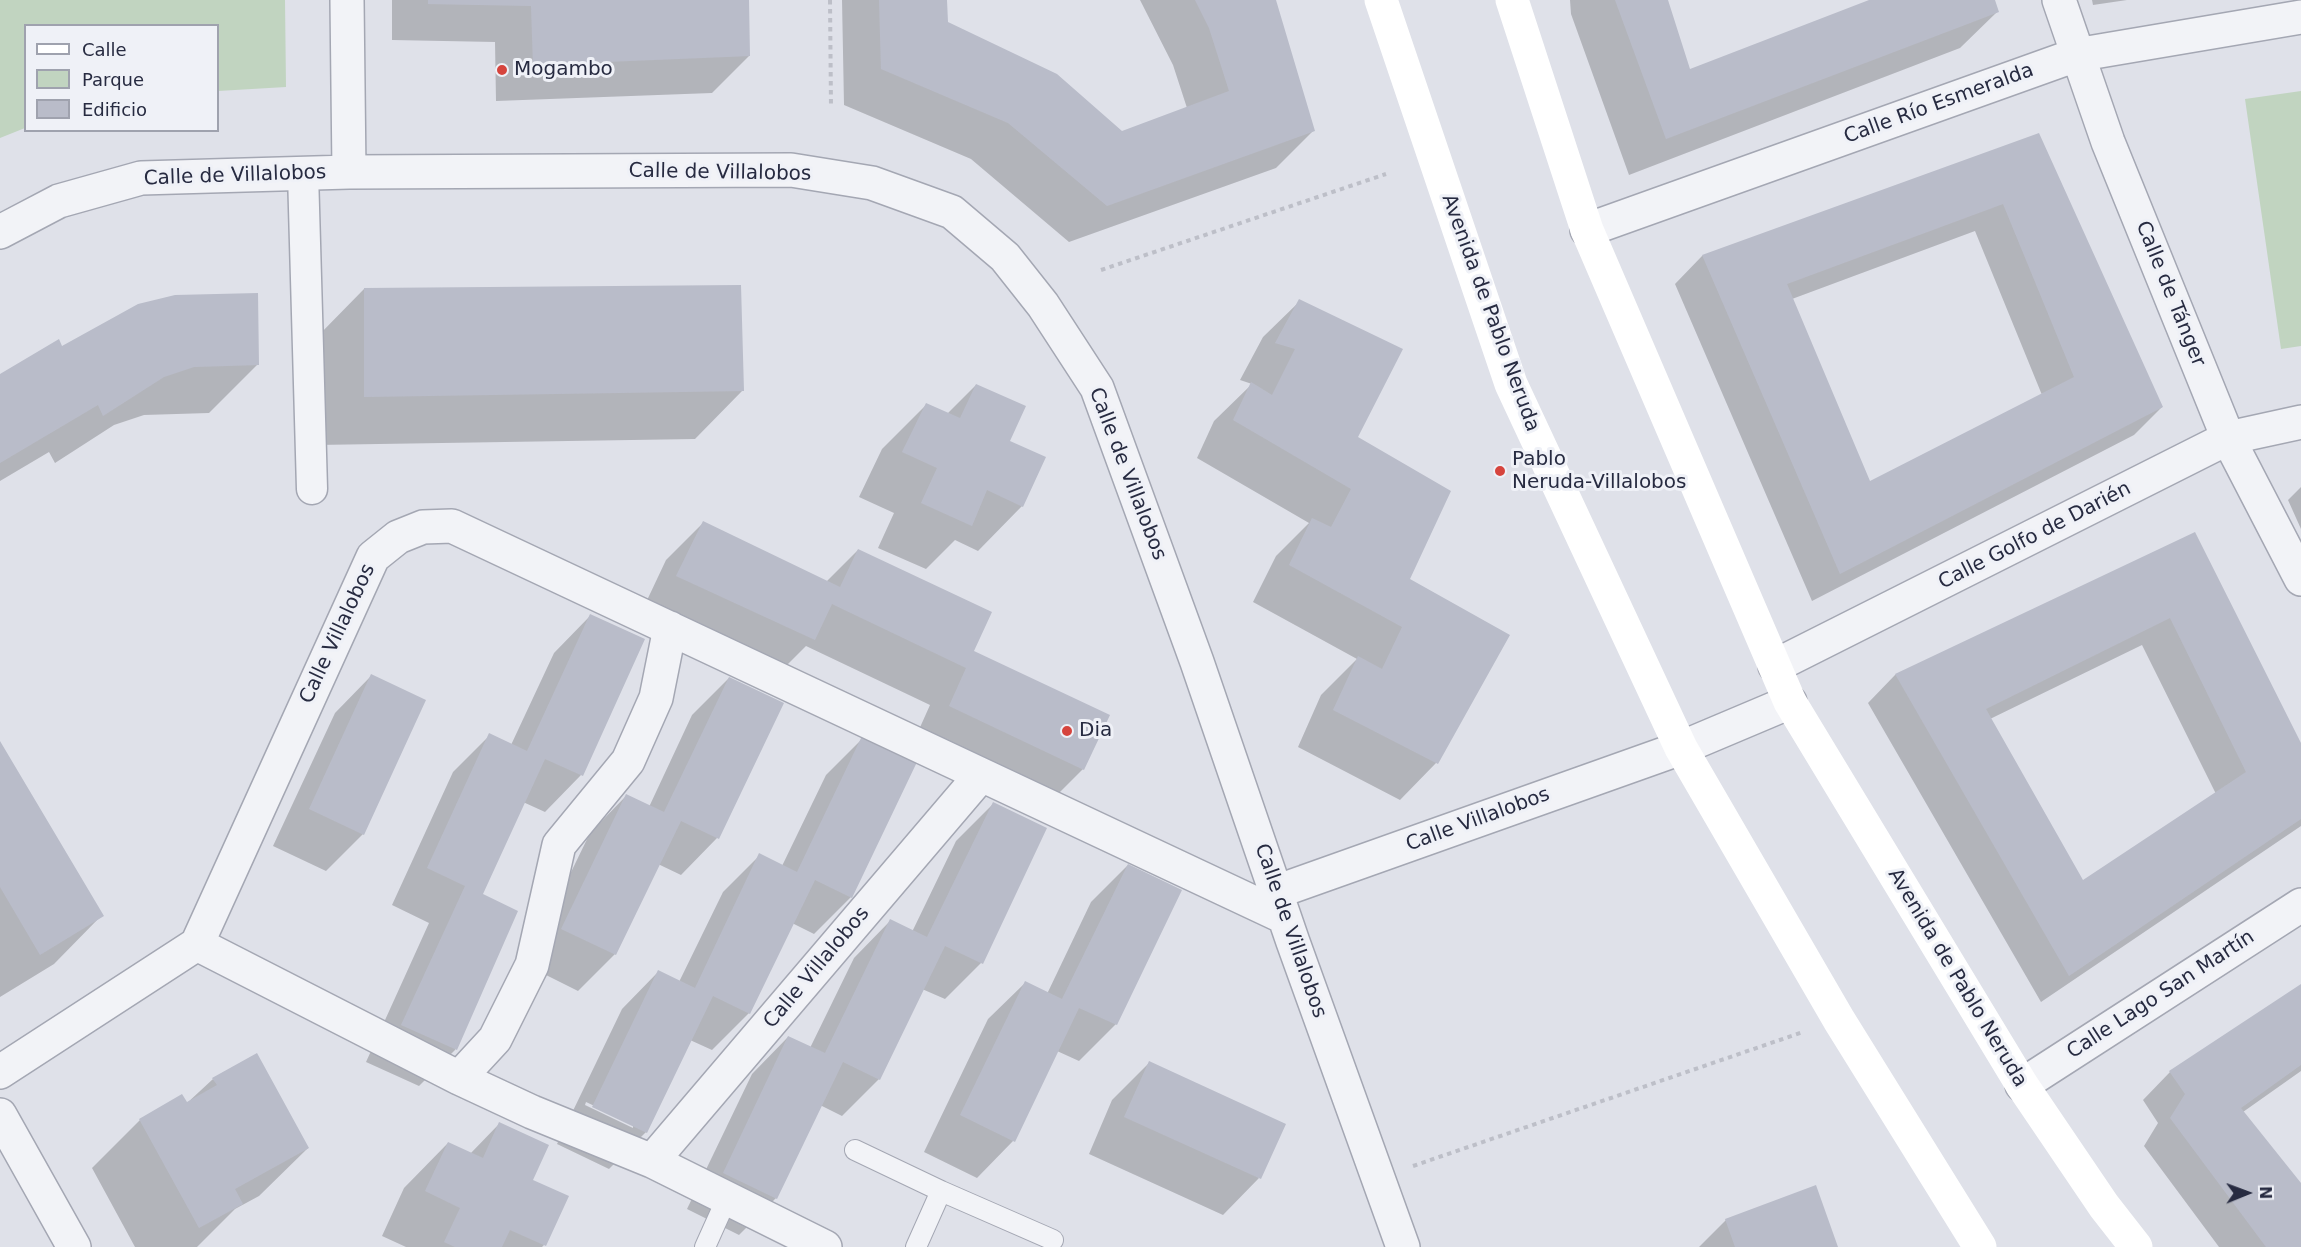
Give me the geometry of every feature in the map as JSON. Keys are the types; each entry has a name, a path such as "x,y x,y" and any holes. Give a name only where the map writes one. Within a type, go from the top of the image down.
{"main road":[{"name":"Avenida de Pablo Neruda","path":"1381,0 1511,384 1681,748 1839,1020 1980,1247"},
{"name":"Avenida de Pablo Neruda","path":"1512,0 1587,230 1790,702 2022,1085 2104,1206 2136,1247"}],"street":[{"path":"347,0 349,172"},
{"name":"Calle de Tánger","path":"2059,0 2076,55 2108,142 2228,438 2301,579"},
{"name":"Calle Río Esmeralda","path":"1587,230 2076,55 2301,17"},
{"name":"Calle de Villalobos","path":"0,231 59,201 141,177 349,172 791,170 872,183 952,212 1005,257 1043,305 1097,388 1197,662 1280,905 1403,1247"},
{"path":"303,173 312,489"},
{"name":"Calle Golfo de Darién","path":"1774,666 2228,438 2301,422"},
{"name":"Calle Villalobos","path":"197,944 373,556 398,537 423,527 452,526 981,775 1280,905 1681,748"},
{"path":"459,1078 495,1039 532,965 559,845 628,761 656,698 670,628"},
{"path":"1681,748 1790,702"},
{"name":"Calle Villalobos","path":"652,1161 981,775"},
{"name":"Calle Lago San Martín","path":"2022,1085 2301,904"},
{"path":"0,1072 197,944 459,1078 532,1112 652,1161 825,1247"},
{"path":"0,1115 74,1247"}],"lane":[{"path":"855,1150 1053,1240"},
{"path":"916,1247 941,1191"},
{"path":"705,1247 727,1198"}],"path":[{"path":"830,0 831,107"},
{"path":"1101,270 1386,174"},
{"path":"1378,1177 1839,1020"}],"green space":[{"path":"0,0 285,0 286,87 219,91 219,24 24,24 24,128 0,138"},
{"path":"2301,91 2301,346 2281,349 2245,99"}],"building":[{"path":"428,0 749,0 750,56 533,65 531,6 428,4"},
{"path":"879,0 947,0 948,22 1057,74 1122,131 1229,91 1209,28 1195,0 1276,0 1315,131 1107,206 1008,123 881,69"},
{"path":"1615,0 1668,0 1690,69 1869,0 1995,0 1999,12 1666,139"},
{"path":"2039,133 2163,407 1840,574 1702,255","holes":["2003,204 2074,377 1870,481 1787,284"]},
{"path":"741,285 744,391 364,397 364,288"},
{"path":"258,293 259,365 194,367 164,377 103,416 98,405 0,463 0,374 59,339 62,346 138,304 175,295"},
{"path":"1299,299 1403,349 1358,437 1451,491 1410,579 1510,635 1438,764 1333,710 1358,656 1382,669 1402,627 1289,565 1312,518 1331,527 1351,489 1233,420 1251,382 1272,395 1295,349 1275,343"},
{"path":"976,384 1026,406 1010,441 1046,457 1023,507 987,490 972,526 921,503 937,468 902,452 926,403 960,418"},
{"path":"703,521 840,587 858,549 992,612 974,651 1110,715 1084,770 949,706 966,668 832,604 815,640 676,576"},
{"path":"2195,532 2301,743 2301,819 2069,976 1895,674","holes":["2170,618 2246,772 2083,880 1986,709"]},
{"path":"590,614 645,639 583,776 545,759 483,894 518,911 457,1050 401,1025 465,886 427,868 489,733 527,751"},
{"path":"371,674 426,700 364,835 309,809"},
{"path":"729,677 784,703 719,839 681,821 616,955 561,929 626,794 664,812"},
{"path":"862,736 917,762 852,898 815,880 750,1014 713,996 647,1133 592,1107 658,970 695,988 759,853 797,872"},
{"path":"0,741 104,916 40,955 0,887"},
{"path":"993,802 1047,828 983,964 945,946 880,1080 843,1062 777,1199 723,1173 788,1036 825,1053 890,919 927,937"},
{"path":"1128,864 1182,890 1117,1025 1079,1008 1015,1142 960,1115 1025,981 1062,999"},
{"path":"2301,984 2301,1065 2241,1108 2301,1183 2301,1247 2266,1247 2170,1118 2185,1094 2169,1071"},
{"path":"257,1053 309,1148 235,1189 243,1204 199,1228 139,1119 182,1094 187,1102 217,1085 212,1078"},
{"path":"1149,1061 1286,1124 1261,1179 1124,1117"},
{"path":"499,1122 549,1145 533,1180 569,1196 546,1246 510,1230 502,1247 455,1247 444,1242 460,1208 425,1191 448,1142 483,1158"},
{"path":"1816,1185 1838,1247 1735,1247 1725,1219"}],"place":[{"name":"Mogambo","path":"502,70"},
{"name":"Pablo Neruda-Villalobos","path":"1500,471"},
{"name":"Dia","path":"1067,731"}]}
